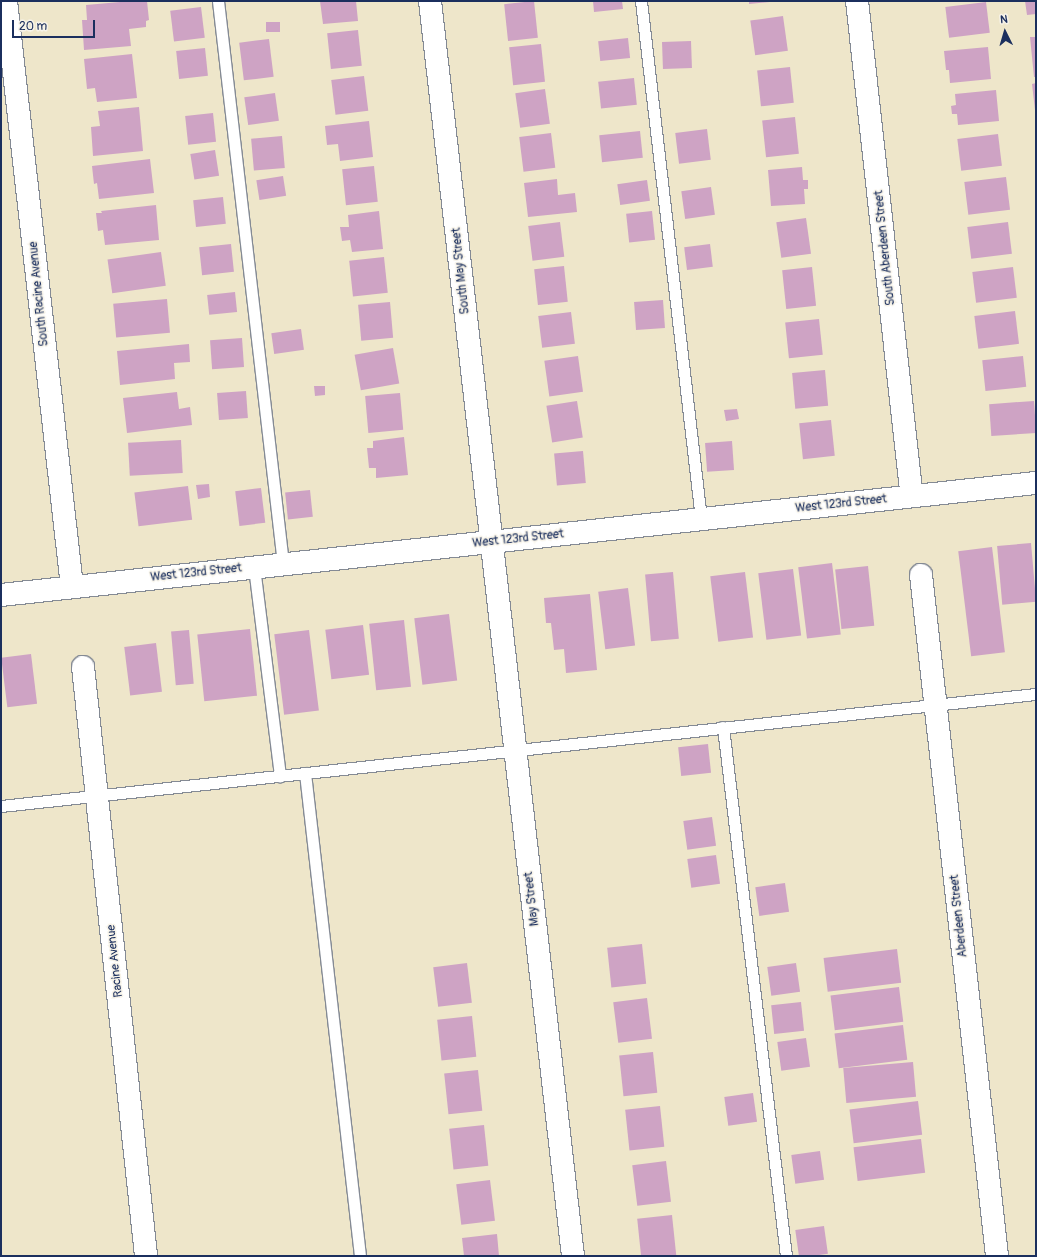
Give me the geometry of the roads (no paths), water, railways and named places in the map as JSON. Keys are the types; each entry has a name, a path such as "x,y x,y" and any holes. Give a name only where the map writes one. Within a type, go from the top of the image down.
{"street":[{"name":"South Racine Avenue","path":"6,1 72,587"},
{"name":"South May Street","path":"430,1 491,542"},
{"name":"South Aberdeen Street","path":"857,1 912,496"},
{"name":"West 123rd Street","path":"1,595 1036,483"},
{"name":"May Street","path":"491,542 573,1256"},
{"name":"Aberdeen Street","path":"921,575 997,1256"},
{"name":"Racine Avenue","path":"83,667 146,1256"}],"lane":[{"path":"218,1 283,564"},
{"path":"641,1 701,519"},
{"path":"254,567 280,776"},
{"path":"1,806 1036,694"},
{"path":"723,727 786,1256"},
{"path":"305,773 360,1256"}]}
